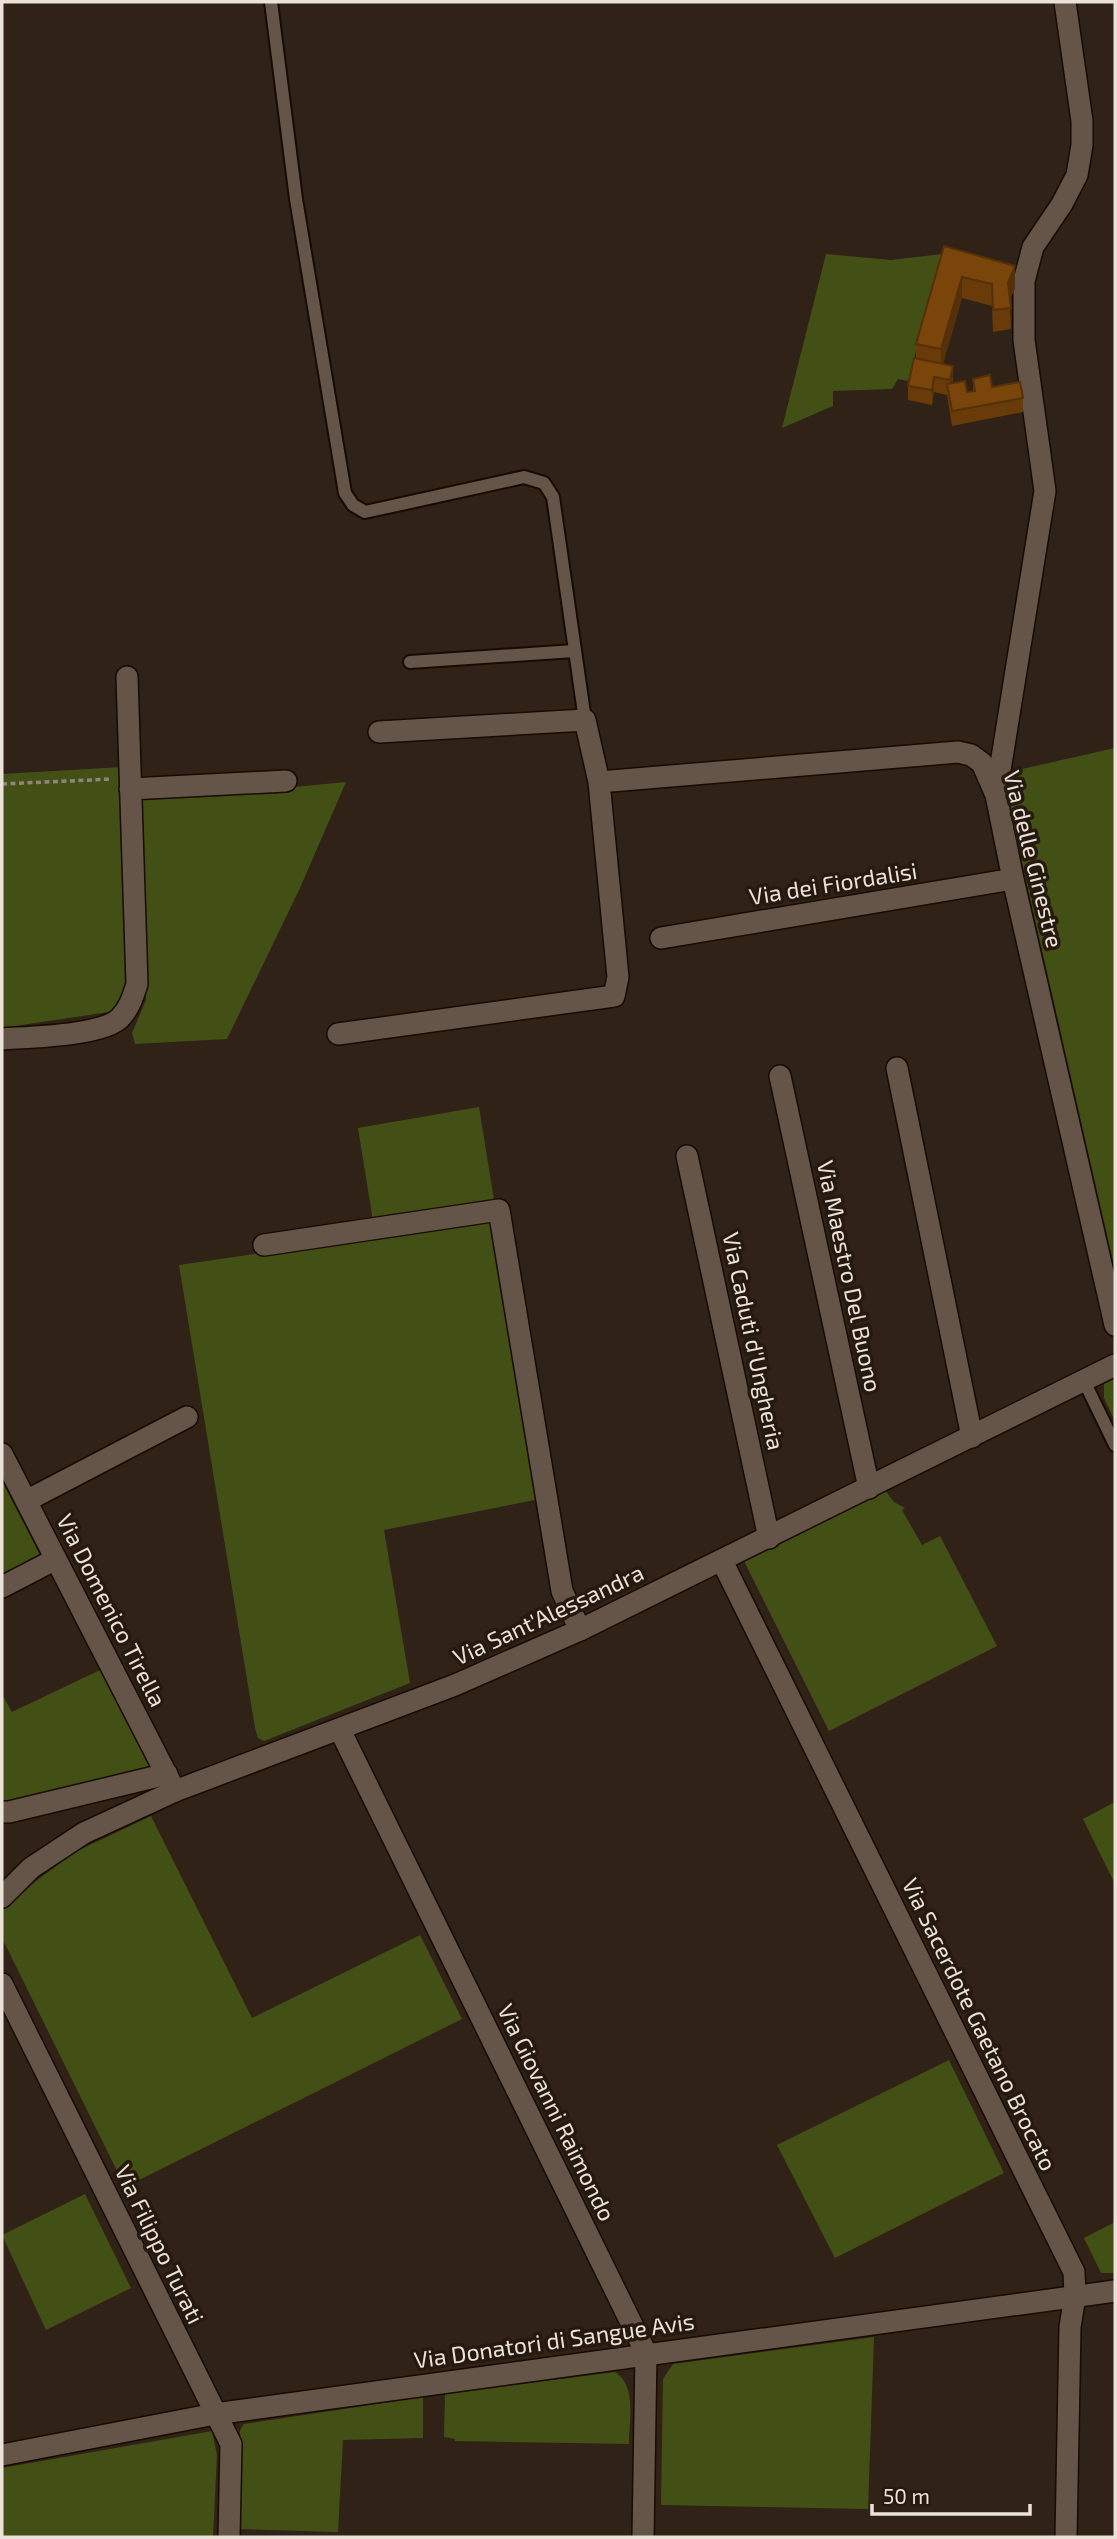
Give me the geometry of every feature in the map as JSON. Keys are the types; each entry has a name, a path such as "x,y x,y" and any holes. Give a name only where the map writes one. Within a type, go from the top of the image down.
{"street":[{"path":"996,795 1045,492 1024,340 1024,281 1033,247 1077,176 1082,145 1082,121 1065,2"},
{"path":"2,1039 89,1031 118,1021 131,1004 137,984 127,677"},
{"path":"338,1034 614,996 618,977 599,782 585,720 379,732"},
{"name":"Via delle Ginestre","path":"599,782 958,752 971,755 982,763 996,795 1115,1325"},
{"path":"130,784 286,781"},
{"name":"Via dei Fiordalisi","path":"661,938 1013,879"},
{"path":"897,1068 972,1437"},
{"name":"Via Maestro Del Buono","path":"780,1076 869,1488"},
{"name":"Via Caduti d'Ungheria","path":"687,1156 769,1538"},
{"path":"264,1245 499,1210 562,1591 579,1630"},
{"name":"Via Sant'Alessandra","path":"2,1896 31,1868 83,1833 171,1782 340,1730 455,1685 579,1630 722,1561 1115,1365"},
{"path":"26,1501 187,1417"},
{"name":"Via Domenico Tirella","path":"2,1454 171,1782"},
{"path":"2,1587 56,1559"},
{"name":"Via Sacerdote Gaetano Brocato","path":"722,1561 1074,2272 1075,2296 1070,2327 1066,2537"},
{"name":"Via Giovanni Raimondo","path":"340,1730 646,2353 643,2537"},
{"path":"2,1812 171,1782"},
{"name":"Via Filippo Turati","path":"2,1984 231,2444 229,2537"},
{"name":"Via Donatori di Sangue Avis","path":"2,2455 215,2414 1115,2291"}],"lane":[{"path":"271,2 296,199 345,493 353,505 365,512 524,477 544,483 553,496 585,720"},
{"path":"410,662 574,651"},
{"path":"1084,1381 1115,1445"}],"path":[{"path":"2,784 130,784"}],"green space":[{"path":"826,254 891,260 942,254 908,381 898,379 892,389 833,391 833,406 782,428"},
{"path":"1115,748 1115,1270 1010,810 1013,771"},
{"path":"122,767 128,988 115,1011 2,1028 2,774"},
{"path":"346,782 300,888 227,1039 135,1044 132,1033 146,1000 139,796 267,793 294,787"},
{"path":"479,1107 494,1200 373,1221 358,1128"},
{"path":"491,1219 540,1499 384,1530 410,1683 264,1741 258,1738 255,1728 179,1265"},
{"path":"1115,1377 1115,1421 1104,1398 1104,1382"},
{"path":"2,1481 41,1557 2,1577"},
{"path":"885,1490 894,1502 905,1508 902,1510 922,1545 940,1536 997,1646 829,1731 744,1561"},
{"path":"100,1670 153,1772 2,1803 2,1694 12,1712"},
{"path":"1115,1802 1115,1884 1083,1819"},
{"path":"151,1816 252,2018 420,1935 462,2019 125,2187 2,1938 2,1911 75,1852"},
{"path":"949,2060 1004,2173 835,2258 777,2145"},
{"path":"85,2194 131,2288 46,2330 2,2235"},
{"path":"1115,2222 1115,2273 1101,2273 1084,2238"},
{"path":"874,2337 868,2509 661,2505 663,2379 673,2364"},
{"path":"615,2372 622,2378 629,2395 629,2444 455,2441 444,2437 445,2394"},
{"path":"423,2397 423,2438 343,2440 338,2532 240,2529 240,2430 244,2424"},
{"path":"212,2431 217,2455 213,2537 2,2537 2,2468"}],"building":[{"path":"944,246 1015,266 1008,283 1011,308 993,310 992,284 962,277 941,349 916,344"},
{"path":"914,358 953,366 950,380 934,377 932,390 908,386"},
{"path":"990,375 992,387 1020,382 1023,398 952,411 947,384 965,381 967,392 975,391 973,379"}]}
